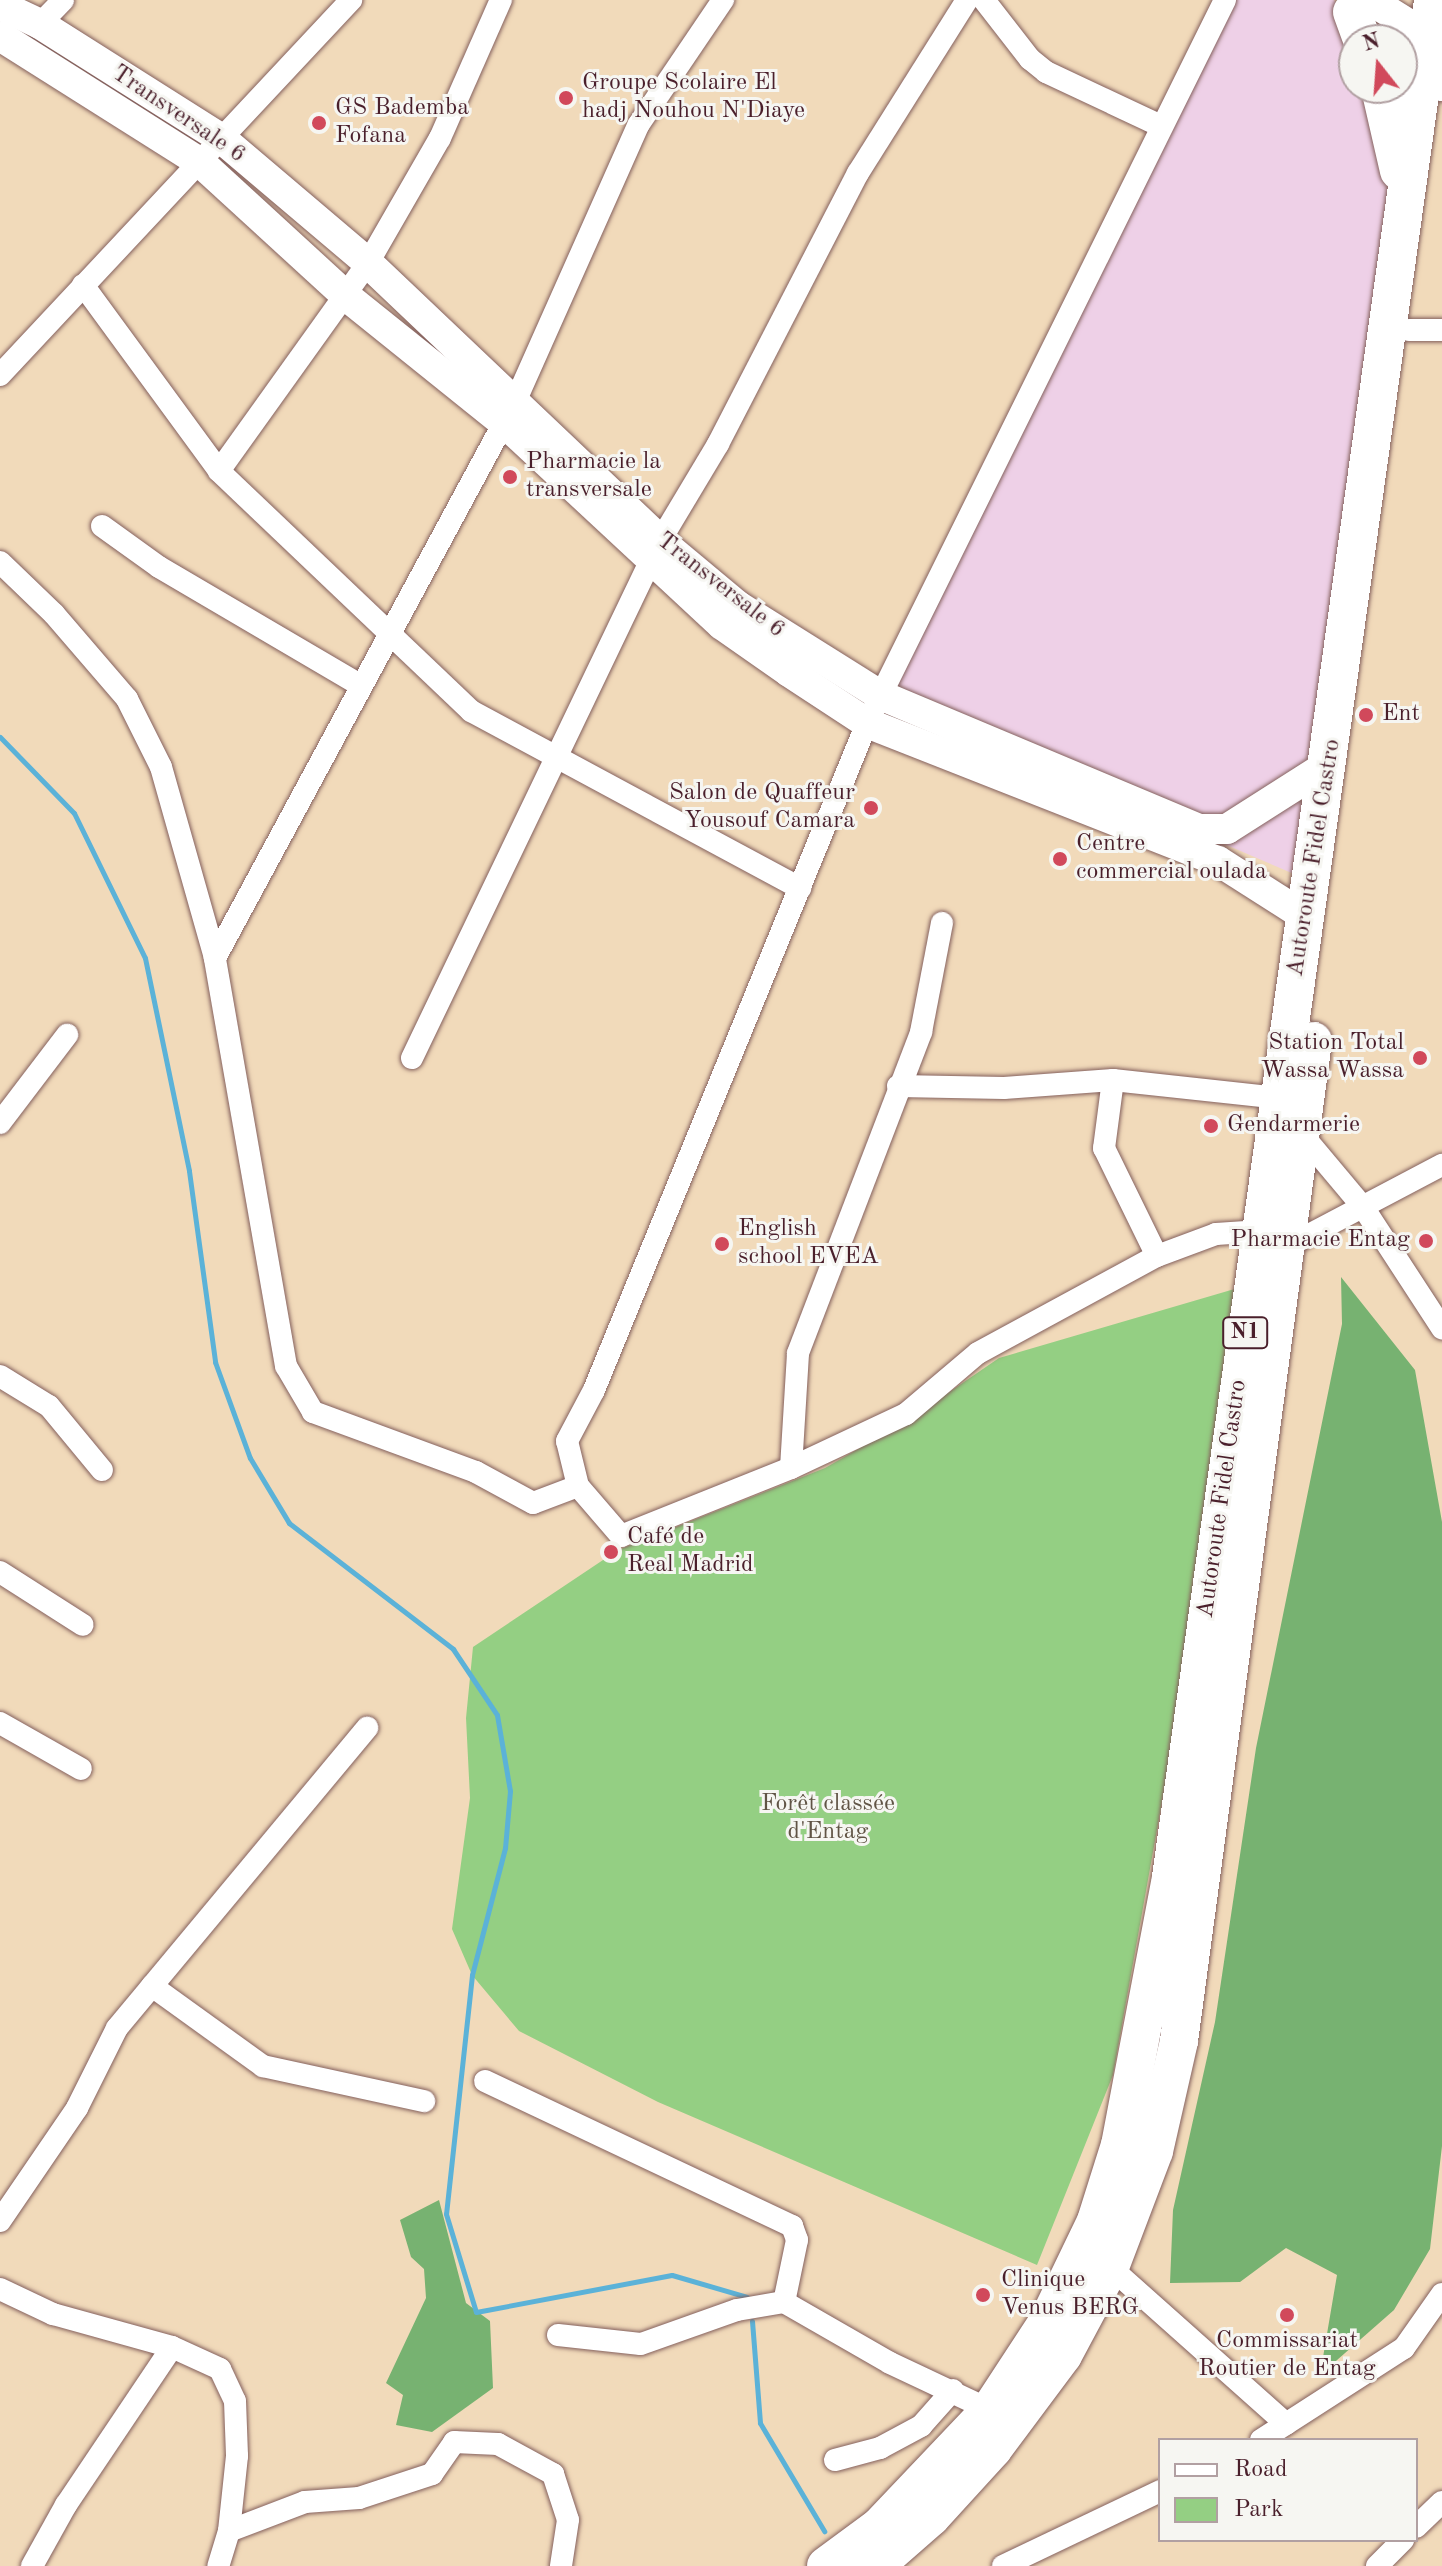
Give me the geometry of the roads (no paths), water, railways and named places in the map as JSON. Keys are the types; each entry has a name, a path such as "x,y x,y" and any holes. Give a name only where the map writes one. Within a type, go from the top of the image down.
{"highway":[{"name":"Autoroute Fidel Castro","path":"826,2566 879,2527 990,2410 1047,2323 1096,2221 1123,2131 1171,1877 1275,1238 1300,1132 1329,764 1433,0"},
{"path":"1383,104 1406,209"},
{"name":"Autoroute Fidel Castro","path":"875,2566 931,2517 993,2449 1063,2355 1110,2267 1154,2151 1179,2041 1275,1238 1278,1098 1318,919 1426,330 1442,106"}],"main road":[{"name":"Transversale 6","path":"0,5 40,24 222,139 368,263 509,412 655,551 722,625 867,723 1218,861 1318,919"},
{"path":"1357,13 1427,58"},
{"name":"Transversale 6","path":"0,36 201,163 346,296 509,412"},
{"name":"Transversale 6","path":"655,551 880,695 1198,829 1227,829 1329,764"}],"street":[{"path":"40,24 63,0"},
{"path":"0,375 351,0"},
{"path":"219,471 368,263 440,138 501,0"},
{"path":"215,958 322,768 360,685 509,412 639,124 723,0"},
{"path":"412,1058 655,551 718,444 858,173 967,0"},
{"path":"984,0 1030,59 1046,72 1161,126"},
{"path":"1225,0 867,723 594,1390 567,1441 578,1486 621,1536 791,1468 906,1414 978,1353 1157,1256 1216,1234 1275,1238 1363,1207 1442,1165"},
{"path":"83,285 219,471 471,711 800,888"},
{"path":"102,526 159,567 360,685"},
{"path":"0,562 54,614 127,699 161,767 215,958 286,1366 313,1412 476,1472 533,1503 578,1486"},
{"path":"791,1468 798,1353 921,1032 942,923"},
{"path":"0,1123 67,1035"},
{"path":"1113,1080 1104,1148 1157,1256"},
{"path":"898,1086 1004,1088 1113,1080 1278,1098"},
{"path":"1300,1132 1363,1207 1442,1328"},
{"path":"0,1376 49,1406 102,1470"},
{"path":"0,1572 83,1625"},
{"path":"0,1723 81,1769"},
{"path":"0,2221 77,2108 117,2028 367,1728"},
{"path":"152,1986 263,2066 424,2101"},
{"path":"485,2081 792,2226 797,2240 784,2302"},
{"path":"1110,2267 1286,2424"},
{"path":"0,2289 53,2314 172,2347 220,2369 235,2401 237,2456 229,2531 218,2566"},
{"path":"1264,2438 1404,2348 1442,2294"},
{"path":"558,2335 641,2344 737,2310 784,2302 890,2363 990,2410"},
{"path":"32,2566 66,2505 172,2347"},
{"path":"835,2460 880,2448 921,2426 953,2390"},
{"path":"229,2531 305,2502 359,2498 432,2474 454,2442 498,2444 553,2474 568,2520 561,2566"},
{"path":"1003,2566 1158,2492"},
{"path":"1418,2525 1441,2504"},
{"path":"1377,2566 1401,2542"}],"waterway":[{"path":"0,737 74,813 145,958 189,1171 215,1362 250,1458 289,1523 453,1649 497,1715 510,1791 505,1848 472,1975 446,2214 476,2312 672,2275 747,2297"},
{"path":"752,2321 760,2423 824,2531"}],"place":[{"name":"Groupe Scolaire El hadj Nouhou N'Diaye","path":"566,98"},
{"name":"GS Bademba Fofana","path":"319,123"},
{"name":"Pharmacie la transversale","path":"510,477"},
{"name":"Ent","path":"1366,715"},
{"name":"Salon de Quaffeur Yousouf Camara","path":"871,808"},
{"name":"Centre commercial oulada","path":"1060,859"},
{"name":"Station Total Wassa Wassa","path":"1420,1058"},
{"name":"Gendarmerie","path":"1211,1126"},
{"name":"Pharmacie Entag","path":"1426,1241"},
{"name":"English school EVEA","path":"722,1244"},
{"name":"Café de Real Madrid","path":"611,1552"},
{"name":"Clinique Venus BERG","path":"983,2295"},
{"name":"Commissariat Routier de Entag","path":"1287,2315"}],"park label":[{"name":"Forêt classée d'Entag","path":"828,1819"}]}
